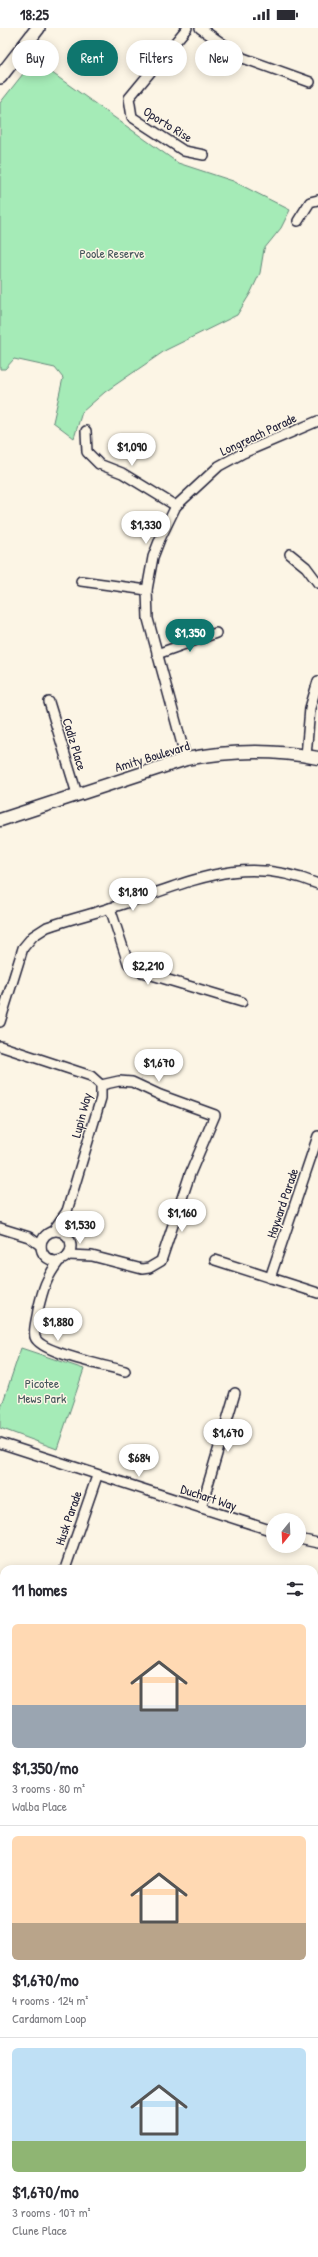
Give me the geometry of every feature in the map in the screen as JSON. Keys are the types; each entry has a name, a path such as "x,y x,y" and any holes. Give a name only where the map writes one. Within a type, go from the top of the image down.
{"main road":[{"path":"0,76 38,28"}],"street":[{"name":"Oporto Rise","path":"187,28 129,98 132,117 184,151 204,154"},
{"path":"200,28 243,58 310,82"},
{"path":"298,221 310,202 318,200"},
{"name":"Longreach Parade","path":"186,759 148,619 146,590 153,557 176,506 219,466 243,453 318,421"},
{"path":"86,431 87,452 99,464 122,473 176,506"},
{"path":"290,554 306,567 318,583"},
{"path":"81,581 146,590"},
{"path":"157,654 216,633"},
{"path":"312,757 310,708 318,681"},
{"name":"Cadiz Place","path":"49,702 77,794"},
{"name":"Amity Boulevard","path":"0,820 186,759 223,752 254,750 281,752 312,757"},
{"path":"0,1022 23,948 27,941 47,927 200,878 233,870 264,870 318,884"},
{"path":"110,908 128,963 135,970 242,1002"},
{"name":"Lupin Way","path":"0,1046 92,1076 100,1085 101,1098 67,1211 66,1235"},
{"path":"47,1276 59,1261 68,1255 92,1256 142,1268 150,1268 161,1261 190,1174 215,1115 160,1095 132,1082 125,1081 100,1085"},
{"name":"Hayward Parade","path":"270,1278 318,1136"},
{"name":"Lupin Way","path":"49,1233 67,1211"},
{"path":"0,1228 29,1237 41,1246 45,1256 47,1276 35,1328 35,1338 39,1344 52,1351 125,1371"},
{"path":"29,1237 61,1231 66,1235 71,1243 92,1256"},
{"path":"41,1246 49,1233"},
{"path":"68,1255 71,1243"},
{"path":"45,1256 52,1260 59,1261"},
{"path":"215,1260 318,1293"},
{"path":"201,1508 235,1393"},
{"name":"Duchart Way","path":"0,1443 97,1476 266,1529"},
{"name":"Husk Parade","path":"66,1565 97,1476"},
{"path":"306,1540 318,1543"}],"green space":[{"name":"Poole Reserve","path":"21,76 56,76 178,163 233,181 290,210 281,228 264,249 260,273 250,294 237,315 166,350 105,392 82,412 74,438 53,422 63,378 55,368 14,359 5,369 0,369 0,103"},
{"name":"Picotee Mews Park","path":"21,1348 84,1369 57,1449 0,1428 0,1411"}]}
